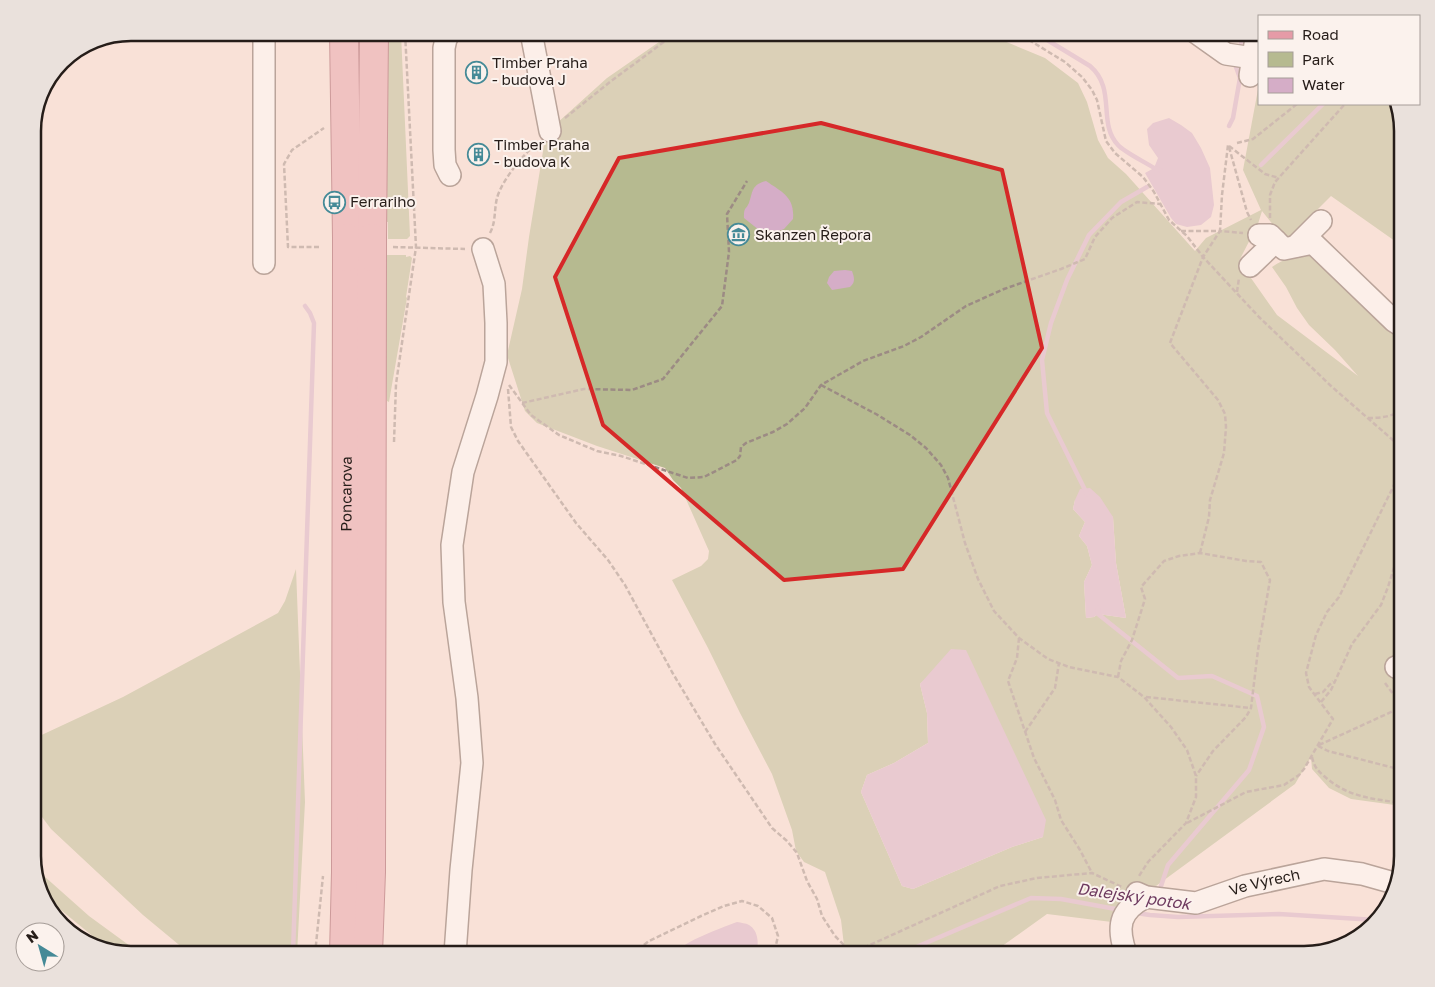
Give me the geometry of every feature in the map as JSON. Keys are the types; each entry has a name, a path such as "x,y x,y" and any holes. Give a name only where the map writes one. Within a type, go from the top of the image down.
{"main road":[{"name":"Poncarova","path":"345,41 365,247 371,872 368,946"},
{"name":"Poncarova","path":"344,946 365,247 374,41"}],"street":[{"path":"264,41 264,263"},
{"path":"446,41 444,150 446,165 450,175"},
{"path":"533,41 550,131"},
{"path":"1208,41 1226,54 1251,67 1255,41"},
{"path":"1296,246 1321,221"},
{"path":"1250,266 1268,237 1284,249 1313,243 1394,321"},
{"path":"456,946 461,870 472,763 467,698 454,602 452,545 463,472 496,362 494,284 483,249"},
{"name":"Ve Výrech","path":"1134,904 1196,903 1245,886 1324,869 1362,874 1390,881"},
{"path":"1123,946 1120,937 1134,904"}],"path":[{"path":"394,450 396,384 416,248 405,41"},
{"path":"1031,41 1065,62 1082,77 1097,100 1106,141 1115,153 1142,177 1154,192 1169,220 1187,236 1203,257 1259,317 1331,386 1394,441"},
{"path":"1237,143 1253,139 1296,105"},
{"path":"1268,237 1270,195 1274,182 1343,105"},
{"path":"319,247 288,247 284,164 292,150 325,128"},
{"path":"1228,145 1266,174 1279,178"},
{"path":"1200,553 1209,517 1210,500 1224,453 1225,414 1218,400 1170,343 1203,257 1220,231 1228,145"},
{"path":"1228,145 1247,212 1268,237"},
{"path":"522,403 584,389 632,390 663,378 722,306 729,252 727,214 747,181"},
{"path":"845,946 835,936 822,916 817,899 807,881 797,853 772,828 715,744 672,672 625,585 608,560 576,523 518,441 511,427 508,383 531,415 559,435 597,451 621,456 688,478 701,478 736,460 740,456 741,448 746,443 787,424 804,408 821,385 863,361 904,346 921,337 966,306 1004,289 1085,259 1095,237 1112,218 1137,202 1160,204"},
{"path":"1181,231 1220,231 1268,237"},
{"path":"365,247 483,249"},
{"path":"821,385 876,414 910,435 926,448 941,465 948,478 966,544 978,579 994,611 1020,638 1048,659 1069,667 1118,677 1144,697 1171,727 1187,750 1196,776 1196,797 1186,823"},
{"path":"1368,418 1394,413"},
{"path":"1020,638 1017,658 1008,681 1034,758 1055,800 1061,820 1092,873 1134,904 1137,879 1148,862 1186,823 1246,792 1284,785 1299,775 1312,756 1333,719 1309,687 1306,673 1316,635 1327,612 1339,597 1394,485"},
{"path":"1118,677 1121,661 1132,640 1145,599 1141,587 1164,562 1179,556 1200,553 1261,562 1270,580 1258,650 1251,708 1246,717 1212,751 1196,776"},
{"path":"1320,702 1331,690 1352,644 1381,605 1394,568"},
{"path":"1025,732 1055,688 1059,663"},
{"path":"1315,694 1323,692 1336,678"},
{"path":"1144,697 1251,708"},
{"path":"1318,746 1394,711"},
{"path":"1318,746 1328,751 1394,768"},
{"path":"1312,756 1316,768 1334,785 1354,795 1394,802"},
{"path":"871,946 1000,886 1037,878 1092,873"},
{"path":"642,946 649,941 724,906 742,901 758,906 772,918 778,936 776,946"}],"highlighted area":[{"path":"821,123 1002,170 1042,348 903,569 784,580 603,425 555,277 619,158"}],"green space":[{"path":"383,41 401,41 410,236 407,239 388,239 388,222 383,222"},
{"path":"660,41 1004,41 1045,58 1078,83 1087,102 1098,140 1108,158 1126,174 1195,251 1206,238 1261,210 1243,170 1258,89 1258,105 1390,105 1394,132 1394,240 1331,196 1286,241 1262,211 1258,224 1239,261 1277,315 1358,376 1309,325 1272,267 1286,259 1311,254 1394,332 1394,805 1351,799 1329,788 1312,769 1311,757 1295,784 1156,886 1128,924 1047,914 1002,946 844,946 841,920 825,872 804,862 796,851 792,830 772,774 672,580 701,566 708,559 709,551 681,488 665,468 597,446 537,423 525,411 507,355 522,289 546,133 607,78","holes":["1075,500 1113,517 1116,563 1126,618 1098,614 1094,617 1086,618 1084,582 1092,565 1087,546 1079,536 1085,522 1073,509","929,676 1043,837 1012,847 913,889 902,886 861,792 867,775 894,763 928,743 927,713 920,684"]},
{"path":"387,255 406,255 406,257 410,256 412,258 389,402 387,401 382,271 387,270"},
{"path":"296,569 305,802 297,946 180,946 143,915 51,829 41,816 41,735 123,697 278,613 285,601"},
{"path":"43,875 89,916 130,946 108,943 93,937 58,908 53,901"}],"water":[{"path":"1169,118 1192,133 1210,168 1214,205 1211,217 1201,225 1187,227 1176,224 1145,173 1154,168 1158,158 1149,145 1147,129 1153,123"},
{"path":"766,181 786,196 792,205 793,219 784,229 779,231 759,230 744,218 753,189"},
{"path":"834,271 852,271 853,283 850,287 832,290 827,283 829,277"},
{"path":"1090,488 1100,497 1113,517 1116,563 1126,618 1098,614 1094,617 1086,618 1084,582 1092,565 1087,546 1079,536 1085,522 1073,509 1080,489"},
{"path":"951,649 966,650 1046,820 1043,837 1012,847 913,889 902,886 861,792 867,775 894,763 928,743 927,713 920,684"},
{"path":"737,922 748,924 755,931 758,946 683,946"}],"waterway":[{"path":"1049,41 1090,66 1098,75 1103,85 1109,127 1118,145 1125,151 1160,170"},
{"path":"1229,126 1233,118 1240,78 1236,67"},
{"path":"1261,165 1322,105"},
{"path":"1087,494 1047,413 1042,360 1051,323 1067,280 1089,235 1121,202 1147,187"},
{"path":"293,946 314,323 305,306"},
{"path":"1098,608 1098,614 1178,678 1212,676 1257,696 1264,727 1249,770 1168,865 1161,886"},
{"name":"Dalejský potok","path":"919,946 1031,898 1061,899 1121,910"},
{"name":"Dalejský potok","path":"1136,913 1178,917 1279,914 1367,919"}],"place":[{"name":"Timber Praha - budova J","path":"476,72"},
{"name":"Timber Praha - budova K","path":"478,154"},
{"name":"Ferrariho","path":"334,202"},
{"name":"Skanzen Řepora","path":"739,235"}]}
